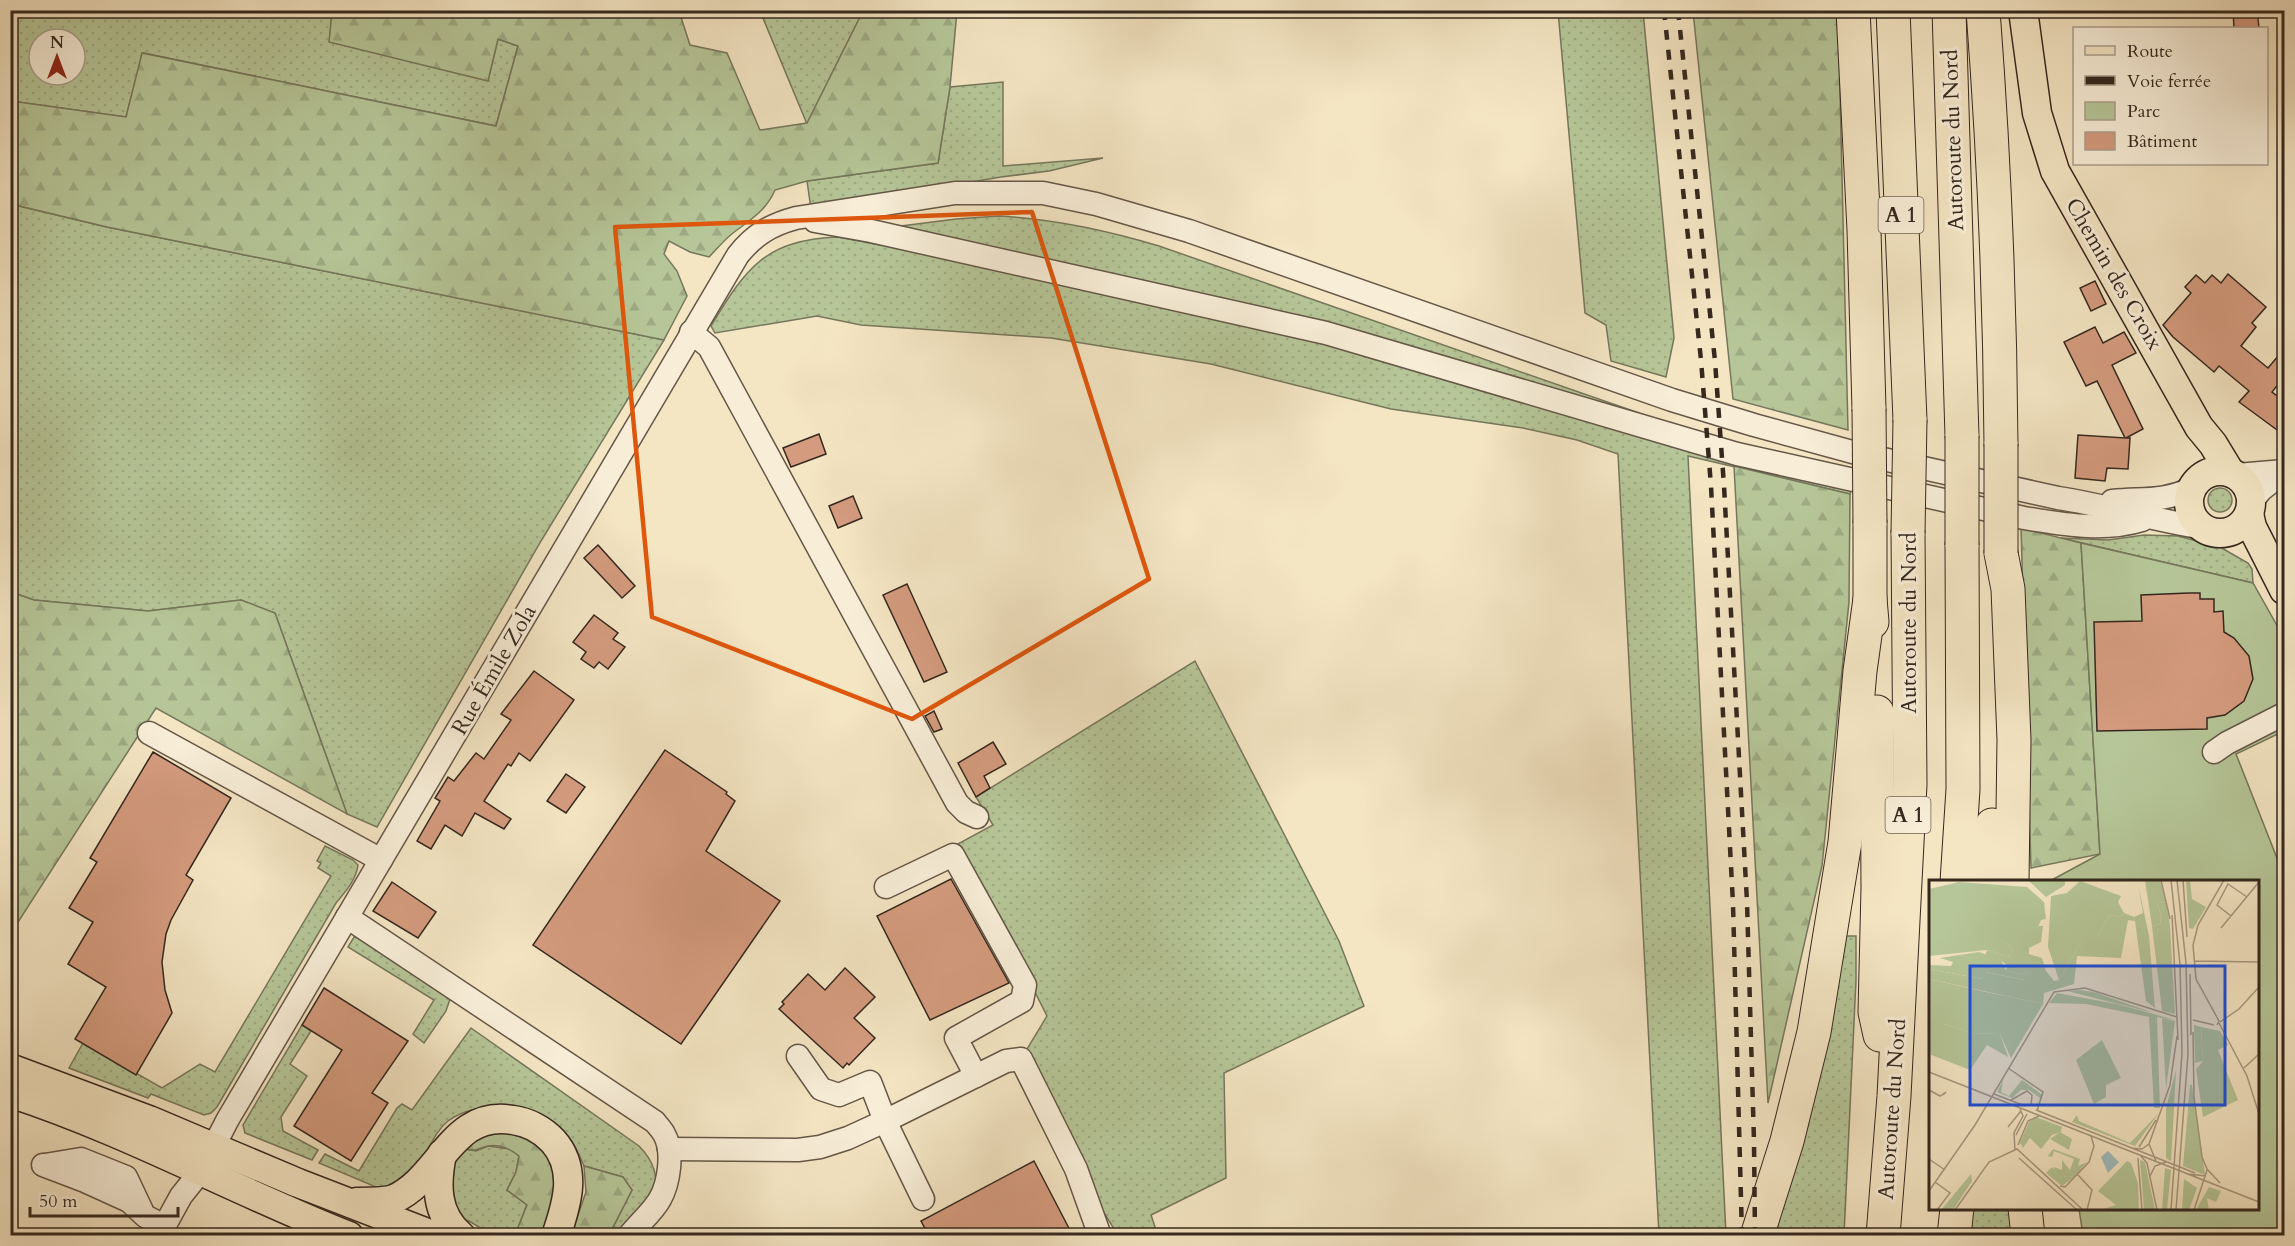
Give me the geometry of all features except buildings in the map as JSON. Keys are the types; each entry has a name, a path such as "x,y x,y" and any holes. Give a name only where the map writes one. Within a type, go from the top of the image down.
{"highway":[{"path":"1853,10 1869,409 1869,599 1876,672 1878,888 1875,1012 1894,1096"},
{"name":"Autoroute du Nord","path":"1883,1236 1894,1096 1910,784 1908,534 1910,420 1893,10"},
{"name":"Autoroute du Nord","path":"1949,10 1962,436 1963,789 1957,880"},
{"path":"1983,10 1989,84 2000,344 2001,444 2001,553 1997,591 1996,730 1989,880"},
{"path":"2001,553 2008,589 2014,740 2012,880"},
{"path":"1757,1236 1787,1141 1814,1032 1845,842 1860,671 1869,599"},
{"path":"1934,1236 1936,1210"},
{"path":"1954,1236 1957,1210"},
{"path":"2025,1210 2028,1236"}],"main road":[{"name":"Chemin des Croix","path":"2023,10 2037,113 2055,171 2199,428 2233,474"},
{"path":"2199,428 2196,483 2189,499 2189,509 2193,519 2200,526 2214,533 2228,532 2241,526 2251,508"},
{"path":"2196,483 2214,471 2233,474 2249,489 2252,527 2284,590"},
{"path":"2228,532 2267,559"},
{"path":"10,1068 207,1159 278,1207 349,1236"},
{"path":"10,1092 136,1141 292,1181 435,1236"},
{"path":"349,1202 395,1198 416,1184 464,1131 480,1122 492,1119 517,1120 538,1129 554,1142 565,1160 569,1193 556,1236"},
{"path":"442,1155 438,1174 440,1206 448,1222 461,1236"}],"street":[{"name":"Rue Émile Zola","path":"156,1226 207,1159 347,917 738,255 761,231 779,222 955,193 1043,193 1096,204 1189,231 1672,400 1754,425 1856,453 2090,503"},
{"path":"796,218 882,234 1326,333 1737,454 2024,518 2085,526 2128,524 2148,518"},
{"path":"691,332 709,347 957,803 966,812 976,817"},
{"path":"2233,474 2284,471"},
{"path":"2251,508 2261,490 2284,471"},
{"path":"2090,503 2154,500 2177,495 2196,483"},
{"path":"2090,503 2148,518 2200,526"},
{"path":"2214,752 2284,714"},
{"path":"149,733 381,860"},
{"path":"886,887 953,855 1025,985 1022,1001 956,1038 976,1076"},
{"path":"347,917 655,1122 665,1134 669,1149 667,1175 661,1197 629,1236"},
{"path":"798,1056 821,1089 839,1095 870,1083 885,1121 923,1199"},
{"path":"669,1149 798,1150 820,1147 848,1138 885,1121 1006,1061 1021,1059 1076,1169 1100,1236"},
{"path":"44,1165 81,1160 126,1177 156,1226"}],"highlighted area":[{"path":"1032,212 1149,579 912,719 652,617 615,227"}],"green space":[{"path":"11,11 332,11 330,42 488,80 498,39 518,46 496,126 143,53 126,117 11,101"},
{"path":"332,11 679,11 690,45 727,53 760,130 807,123 863,11 957,11 950,87 938,163 807,181 775,190 762,209 709,257 690,252 669,241 664,254 677,271 687,296 664,340 107,227 11,204 11,101 126,117 142,53 496,126 518,46 498,39 488,81 329,42"},
{"path":"760,11 863,11 807,124"},
{"path":"1558,11 1643,11 1674,338 1666,377 1611,361 1606,325 1585,313"},
{"path":"1693,11 1836,11 1839,49 1848,430 1733,399"},
{"path":"1003,82 1003,166 1103,158 1049,171 811,209 807,181 938,163 950,87"},
{"path":"10,204 107,227 664,340 541,541 377,827 347,814 275,613 241,600 148,611 34,600 11,592"},
{"path":"999,216 1080,226 1159,246 1662,421 893,227"},
{"path":"838,237 880,245 881,241 1183,306 1851,484 1850,494 1688,456 1726,1235 1659,1235 1618,454 1577,440 1523,428 1391,409 1211,364 1051,338 861,325 817,316 715,333 711,326 735,288 760,261 792,244"},
{"path":"1734,466 1850,494 1849,602 1822,866 1768,1103"},
{"path":"2220,488 2229,491 2232,500 2229,509 2220,512 2211,509 2208,500 2211,491"},
{"path":"2021,528 2081,543 2100,854 2031,868"},
{"path":"2144,535 2178,536 2220,547 2248,563 2252,569 2253,583 2061,538 2108,540"},
{"path":"2081,543 2253,583 2284,638 2284,731 2236,754 2284,876 2284,1235 2083,1235 2079,1210 2259,1210 2259,880 2052,880 2100,854"},
{"path":"11,592 34,600 148,611 241,600 275,613 347,814 156,708 11,933"},
{"path":"1195,661 1339,941 1364,1006 1224,1073 1226,1178 1151,1215 1156,1230 1132,1235 1118,1235 1076,1169 1021,1059 1047,1016 993,909 956,845 993,825 976,797"},
{"path":"325,846 353,860 358,865 355,876 336,903 217,1107 211,1113 204,1115 151,1094 148,1098 69,1068 83,1043 162,1088 200,1064 215,1072 331,876 318,868 321,863 317,861"},
{"path":"1842,936 1856,936 1844,1235 1774,1236"},
{"path":"354,937 366,940 450,999 446,1011 424,1043 413,1034 434,1000 348,947"},
{"path":"302,1025 311,1031 290,1064 307,1076 281,1117 283,1131 318,1150 312,1160 245,1133 243,1125"},
{"path":"471,1028 639,1146 648,1157 654,1170 656,1183 654,1190 644,1207 617,1235 609,1235 632,1190 623,1177 584,1166 571,1140 560,1127 536,1113 521,1109 489,1107 474,1109 448,1121 438,1132 414,1170 383,1190 319,1163 325,1154 359,1171 397,1108 402,1104 412,1110"},
{"path":"501,1132 531,1142 547,1156 552,1164 556,1185 553,1204 543,1235 515,1235 527,1205 507,1190 516,1172 519,1156 501,1146 488,1146 475,1150 465,1149 474,1139"},
{"path":"488,1146 510,1149 519,1156 516,1172 507,1190 527,1205 515,1235 492,1235 469,1221 460,1219 455,1214 450,1169 465,1149 476,1151"},
{"path":"584,1166 623,1177 632,1190 609,1235 571,1235 586,1192"},
{"path":"1969,1210 2012,1210 2014,1235 1966,1236"}],"railway":[{"path":"1664,10 1701,360 1711,486 1733,904 1742,1236"},
{"path":"1678,10 1715,361 1724,486 1747,902 1755,1236"}]}
